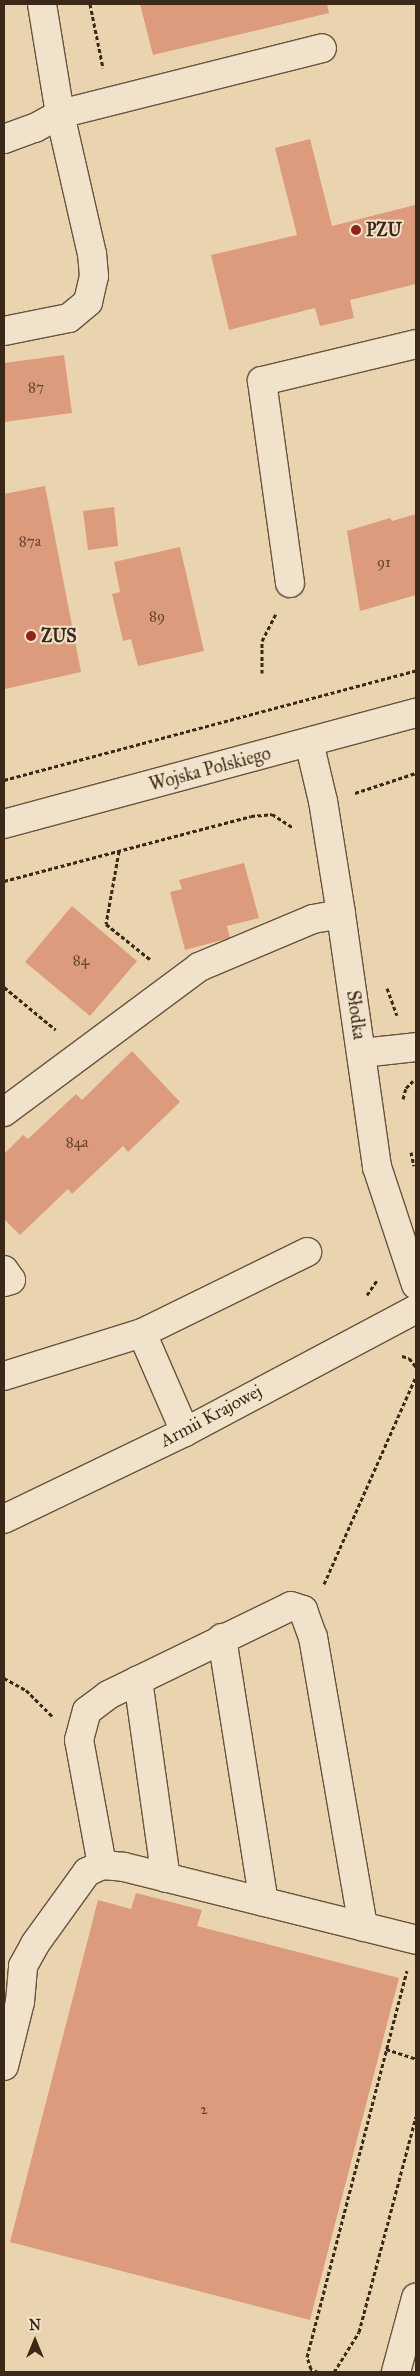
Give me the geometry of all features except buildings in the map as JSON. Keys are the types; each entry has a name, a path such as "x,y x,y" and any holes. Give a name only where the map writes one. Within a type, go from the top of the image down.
{"street":[{"path":"4,331 69,318 88,302 94,276 92,254 60,114 42,4"},
{"path":"4,139 35,128 60,114 322,48"},
{"path":"290,583 262,380 333,365 416,344"},
{"name":"Wojska Polskiego","path":"4,824 416,714"},
{"name":"Słodka","path":"309,742 323,801 362,1053 377,1167 416,1285"},
{"path":"4,1112 198,967 313,919 341,914"},
{"path":"362,1053 416,1047"},
{"path":"4,1376 142,1333 307,1252"},
{"path":"4,1270 11,1280 4,1282"},
{"name":"Armii Krajowej","path":"4,1519 185,1432 416,1308"},
{"path":"142,1333 185,1432"},
{"path":"102,1865 79,1740 81,1727 87,1711 108,1695 291,1606 303,1610 309,1619 363,1927"},
{"path":"222,1638 264,1902"},
{"path":"138,1680 166,1878"},
{"path":"4,2066 20,2002 23,1966 35,1944 87,1872 102,1865 166,1878 416,1940"},
{"path":"4,1956 35,1944"},
{"path":"396,2372 416,2298"}],"path":[{"path":"90,4 110,101"},
{"path":"262,673 262,642 290,583"},
{"path":"4,780 416,670"},
{"path":"354,798 355,793 361,789 416,772"},
{"path":"4,881 251,816 272,814 282,819 295,831"},
{"path":"119,851 106,924 178,982"},
{"path":"382,981 392,996"},
{"path":"4,986 84,1053"},
{"path":"402,1104 406,1088 413,1081"},
{"path":"409,1142 416,1174"},
{"path":"361,1301 376,1284 378,1275"},
{"path":"322,1590 416,1376"},
{"path":"4,1678 26,1690 56,1721"},
{"path":"318,2372 311,2369 307,2357 407,1970"},
{"path":"386,2049 416,2059"},
{"path":"334,2372 359,2332 416,2116"}],"place":[{"name":"PZU","path":"356,230"},
{"name":"ZUS","path":"31,636"}]}
